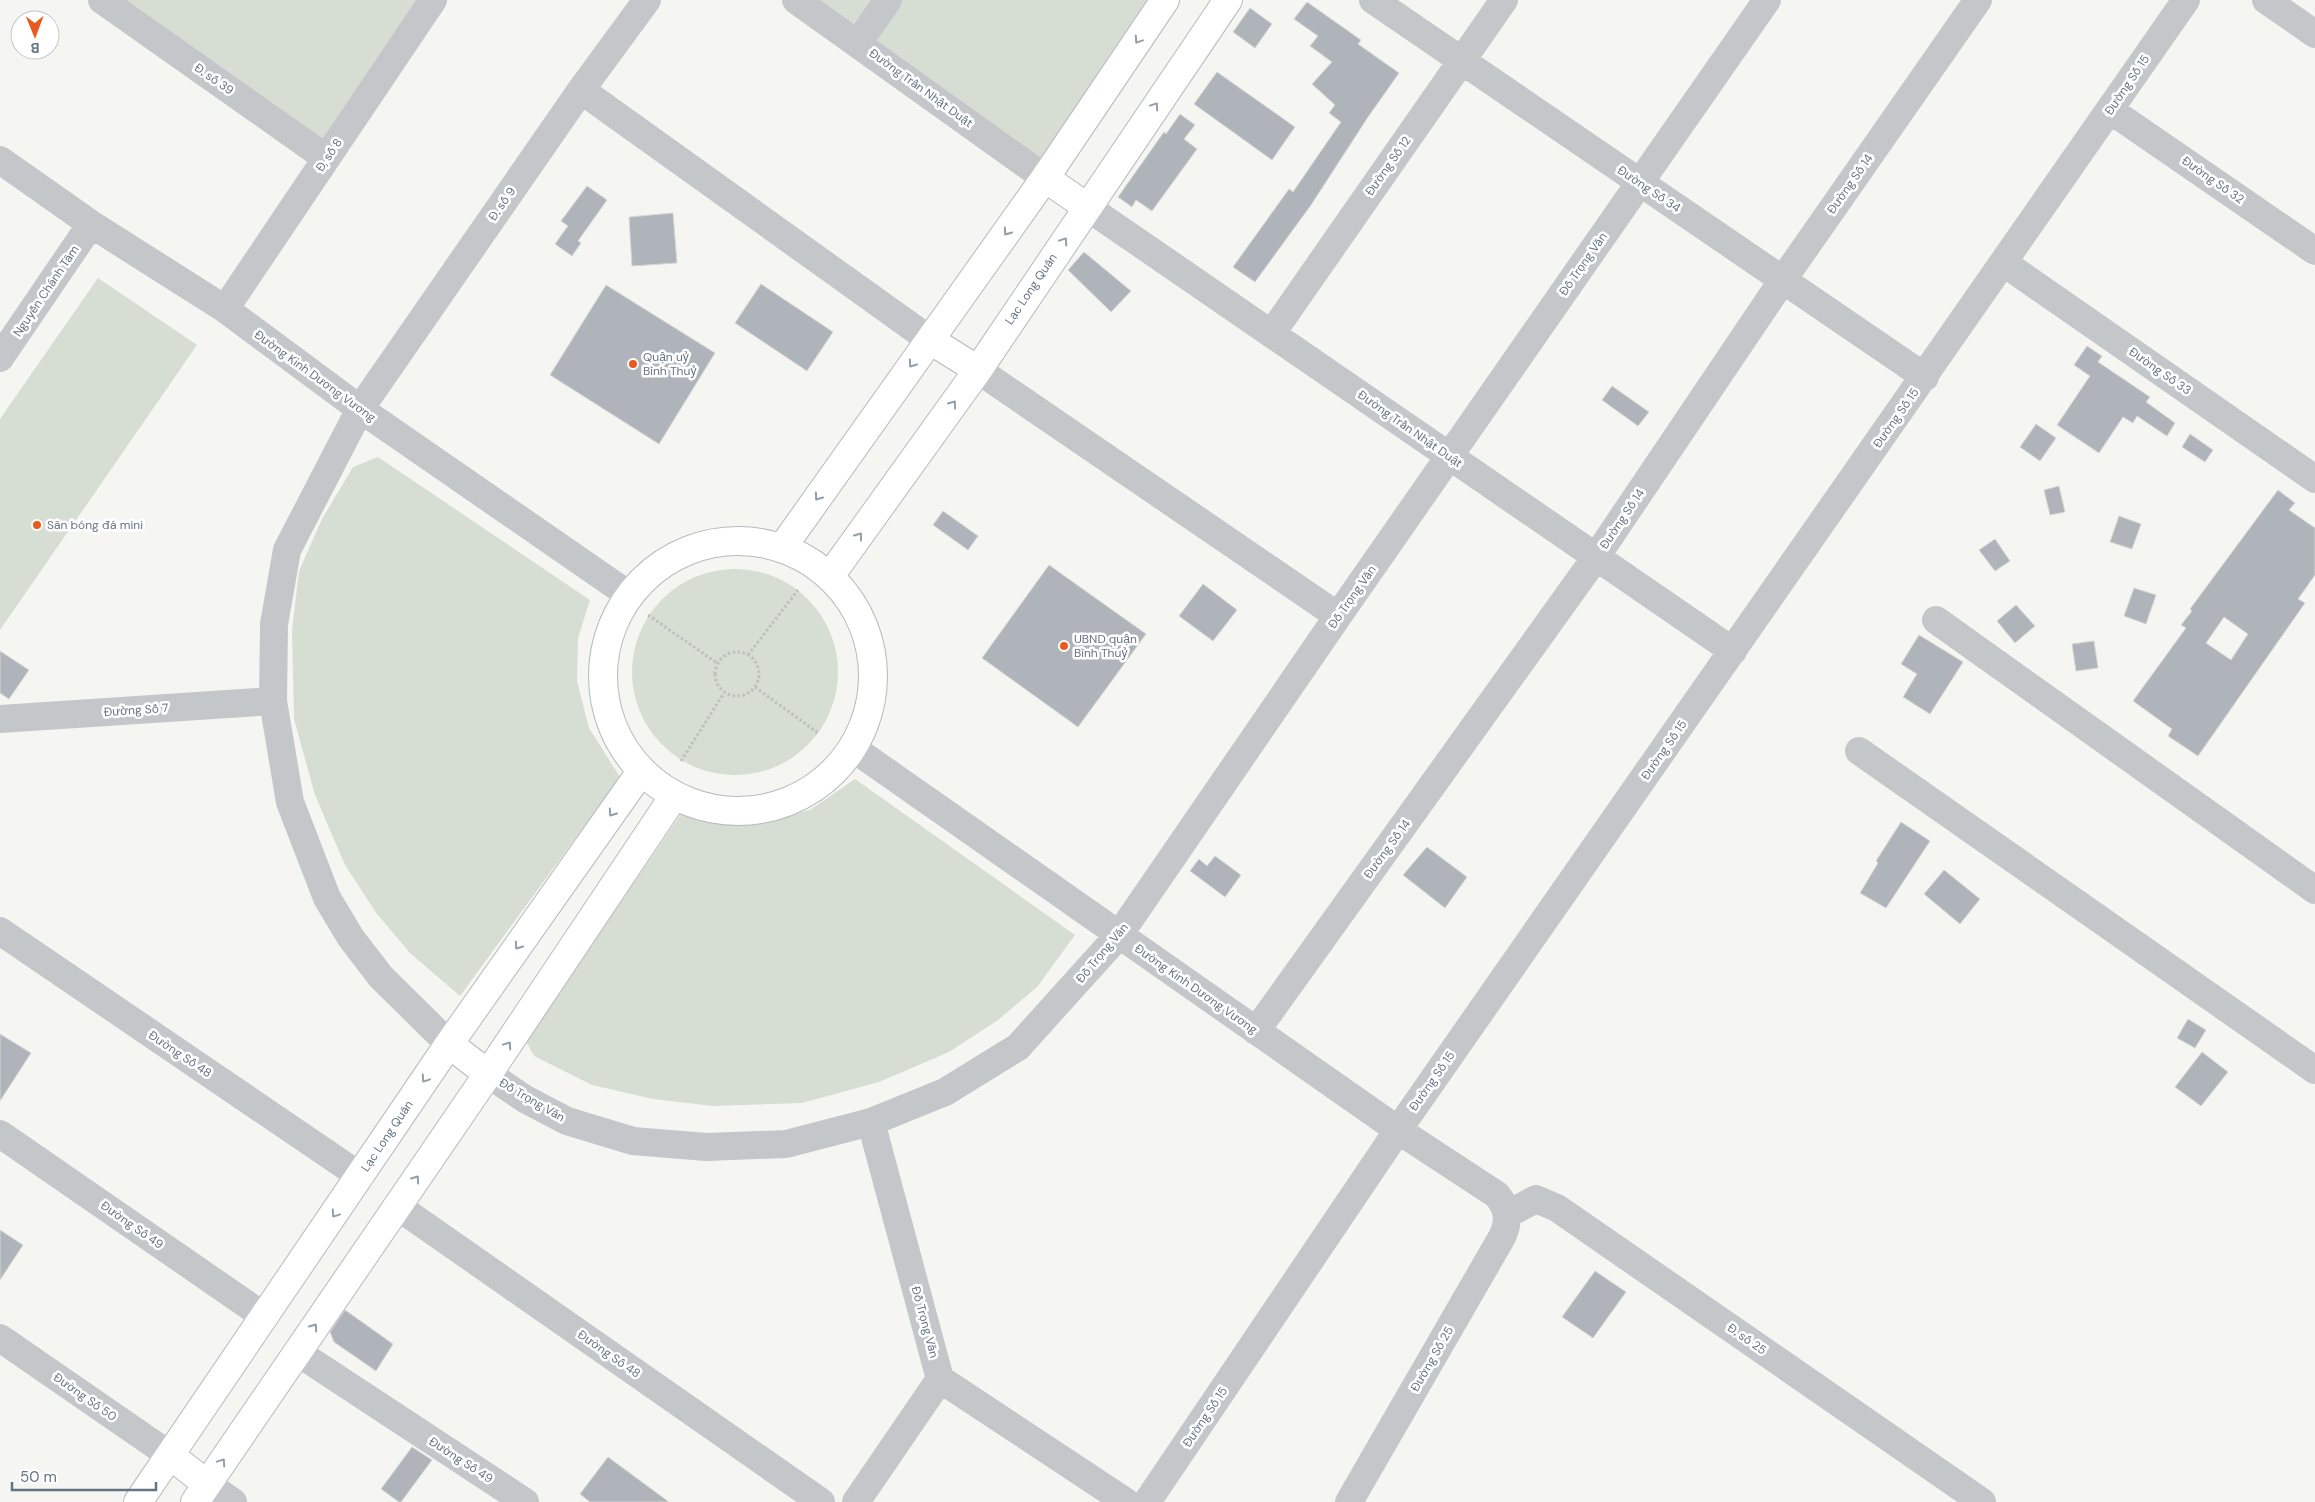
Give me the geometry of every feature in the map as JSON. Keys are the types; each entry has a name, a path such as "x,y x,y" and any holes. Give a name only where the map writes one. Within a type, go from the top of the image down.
{"main road":[{"path":"782,548 1045,178 1166,0"},
{"name":"Lạc Long Quân","path":"830,576 978,370 1086,207 1228,0"},
{"path":"1045,178 1086,207"},
{"path":"930,340 978,370"},
{"path":"740,540 782,548 808,559 830,576 855,605 870,640 875,677 869,714 854,749 827,779 793,801 753,811 713,810 674,796 640,773 622,750 612,727 602,682 608,636 629,595 660,565 698,547 740,540"},
{"name":"Lạc Long Quân","path":"138,1502 449,1044 640,773"},
{"path":"171,1456 201,1493 488,1074 674,796"},
{"path":"449,1044 488,1074"}],"street":[{"name":"Đ. số 39","path":"102,0 326,158"},
{"name":"Đ, số 8","path":"225,309 433,0"},
{"name":"Đ. số 9","path":"449,1044 381,977 351,938 327,898 290,802 273,701 274,624 287,550 360,409 581,90 647,0"},
{"name":"Đường Trần Nhật Duật","path":"796,0 858,42 1045,178"},
{"path":"858,42 888,0"},
{"name":"Đường Số 34","path":"1373,0 1925,377"},
{"name":"Đường Số 12","path":"1272,333 1504,0"},
{"name":"Đỗ Trọng Văn","path":"488,1074 525,1099 567,1121 633,1141 706,1147 786,1144 871,1122 945,1092 1018,1047 1119,935 1338,616 1767,0"},
{"name":"Đường Số 14","path":"1256,1031 1596,557 1782,281 1978,0"},
{"name":"Đường Số 15","path":"1147,1502 1398,1130 1925,377 2186,0"},
{"path":"2266,0 2315,34"},
{"path":"581,90 930,340"},
{"name":"Đường Số 32","path":"2110,110 2315,251"},
{"name":"Đường Kinh Dương Vương","path":"0,160 91,224 225,309 360,409 629,595"},
{"name":"Đường Trần Nhật Duật","path":"1086,207 1272,333 1733,652"},
{"name":"Nguyễn Chánh Tâm","path":"0,358 91,224"},
{"name":"Đường Số 33","path":"2004,263 2315,479"},
{"path":"978,370 1338,616"},
{"path":"1936,620 2315,890"},
{"name":"Đường Số 7","path":"0,719 273,701"},
{"name":"Đường Kinh Dương Vương","path":"854,749 1398,1130 1497,1195 1508,1214"},
{"path":"1859,751 2315,1070"},
{"name":"Đường Số 48","path":"0,931 360,1176"},
{"name":"Đỗ Trọng Văn","path":"871,1122 940,1379"},
{"name":"Đường Số 49","path":"0,1134 265,1317"},
{"name":"Đ. số 25","path":"1508,1214 1536,1199 1557,1208 1982,1502"},
{"name":"Đường Số 48","path":"397,1206 821,1502"},
{"name":"Đường Số 25","path":"1349,1502 1502,1236 1507,1226 1508,1214"},
{"name":"Đường Số 50","path":"4,1348 171,1456"},
{"name":"Đường Số 49","path":"297,1352 525,1502"},
{"path":"856,1502 940,1379 1126,1502"},
{"path":"201,1493 233,1502"}],"path":[{"path":"748,655 798,590"},
{"path":"648,615 717,662"},
{"path":"737,651 748,655 758,667 759,674 755,687 744,695 736,696 724,693 714,678 717,662 729,653 737,651"},
{"path":"755,687 818,733"},
{"path":"681,761 724,693"}],"shaded area":[{"path":"114,0 433,0 324,149"},
{"path":"796,0 1165,0 1045,178"},
{"name":"Sân bóng đá mini","path":"98,278 197,345 0,630 0,419"},
{"path":"378,457 590,600 578,638 577,681 589,728 620,777 460,996 410,953 377,914 345,865 315,795 294,719 292,631 299,571 322,519 353,467"},
{"path":"725,569 745,569 765,573 784,581 801,592 815,606 826,623 834,642 838,672 834,702 826,721 815,738 801,752 784,763 765,771 745,775 725,775 705,771 686,763 669,752 655,738 644,721 636,702 632,682 632,662 636,642 644,623 655,606 669,592 686,581 705,573"},
{"path":"855,779 1075,935 1037,987 998,1020 949,1052 879,1082 802,1103 713,1106 653,1099 592,1085 534,1056 526,1041 681,814 719,823 762,822 810,810"}],"building":[{"path":"1307,2 1361,40 1358,44 1399,73 1311,205 1255,282 1233,267 1289,189 1293,192 1341,122 1329,113 1335,105 1312,84 1332,62 1310,46 1318,36 1294,19"},
{"path":"1250,8 1272,24 1255,48 1233,32"},
{"path":"1217,72 1295,127 1272,160 1194,104"},
{"path":"1180,114 1195,125 1184,139 1197,149 1152,211 1136,200 1132,207 1118,197 1164,132 1166,134"},
{"path":"587,186 607,200 578,241 581,243 572,256 555,244 568,226 561,221"},
{"path":"673,213 677,263 632,266 629,217"},
{"path":"1084,252 1131,291 1111,312 1068,270"},
{"path":"761,284 833,332 807,371 735,323"},
{"name":"Quận uỷ Bình Thuỷ","path":"606,285 715,353 659,444 550,375"},
{"path":"2087,346 2102,356 2098,362 2150,397 2146,402 2175,423 2167,436 2137,416 2133,423 2123,417 2099,453 2057,425 2090,376 2074,365"},
{"path":"1612,386 1649,412 1638,426 1602,400"},
{"path":"2036,424 2056,438 2040,461 2020,447"},
{"path":"2190,434 2213,450 2205,462 2182,447"},
{"path":"2059,486 2065,512 2050,515 2044,490"},
{"path":"2278,490 2295,503 2289,510 2315,528 2315,575 2298,599 2305,603 2198,756 2168,736 2172,729 2133,701 2186,628 2181,625 2192,611 2190,609","holes":["2224,617 2248,634 2231,660 2206,643"]},
{"path":"943,511 978,536 968,550 933,525"},
{"path":"2119,516 2141,524 2132,549 2110,542"},
{"path":"1995,539 2010,561 1995,571 1979,550"},
{"name":"UBND quận Bình Thuỷ","path":"1049,565 1146,634 1078,727 982,658"},
{"path":"1203,584 1237,610 1213,641 1179,616"},
{"path":"2134,588 2156,595 2146,624 2124,616"},
{"path":"2016,605 2035,626 2015,643 1997,621"},
{"path":"1919,635 1963,662 1930,714 1903,697 1917,674 1901,664"},
{"path":"2094,641 2098,668 2076,671 2072,644"},
{"path":"0,651 29,670 9,699 0,693"},
{"path":"1901,822 1930,841 1886,908 1860,893 1878,863 1876,861"},
{"path":"1427,847 1467,877 1445,908 1403,875"},
{"path":"1215,856 1241,875 1225,897 1190,871 1199,859 1207,866"},
{"path":"1944,870 1980,899 1960,924 1924,894"},
{"path":"2188,1019 2206,1030 2195,1048 2177,1038"},
{"path":"0,1034 31,1053 0,1101"},
{"path":"2202,1052 2228,1072 2201,1106 2175,1087"},
{"path":"0,1230 23,1245 0,1280"},
{"path":"1595,1271 1626,1292 1593,1338 1562,1317"},
{"path":"345,1310 393,1344 376,1371 334,1342 330,1332"},
{"path":"412,1447 432,1460 401,1502 399,1502 381,1489"},
{"path":"608,1457 669,1502 590,1502 580,1494"}],"place":[{"name":"Quận uỷ Bình Thuỷ","path":"633,364"},
{"name":"Sân bóng đá mini","path":"37,525"},
{"name":"UBND quận Bình Thuỷ","path":"1064,646"}]}
